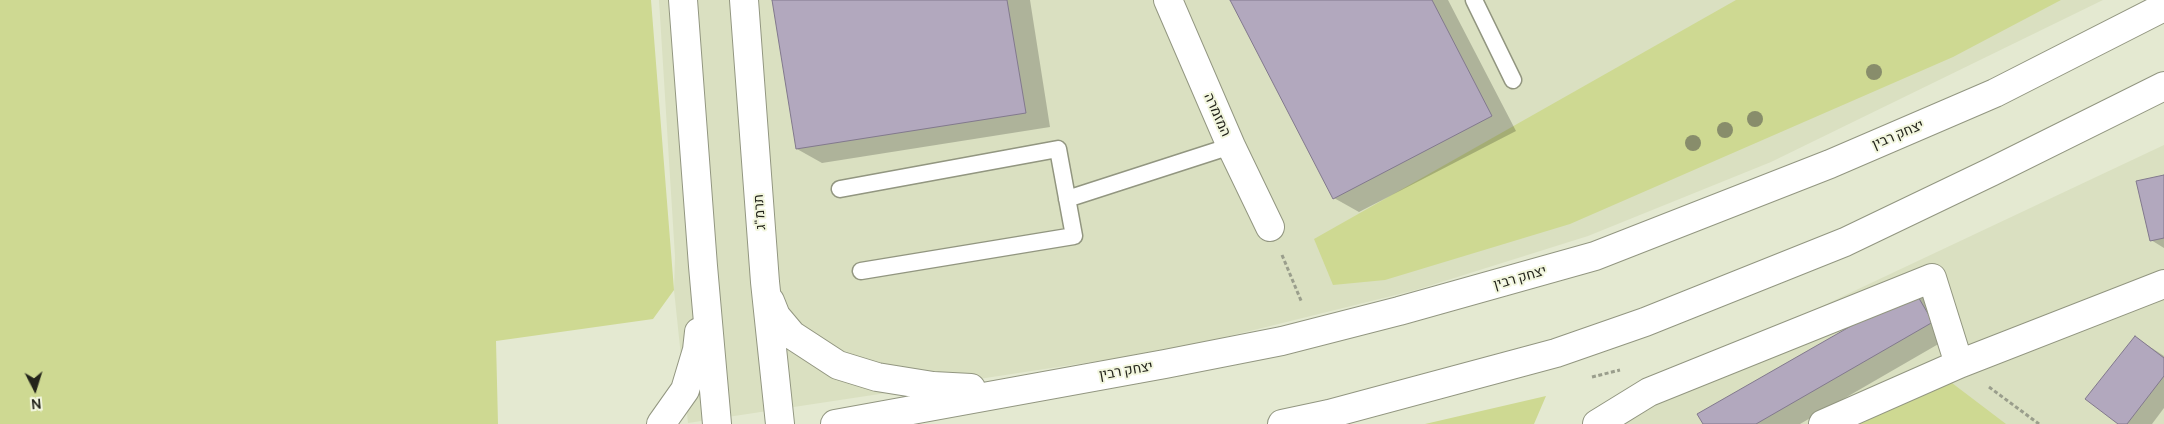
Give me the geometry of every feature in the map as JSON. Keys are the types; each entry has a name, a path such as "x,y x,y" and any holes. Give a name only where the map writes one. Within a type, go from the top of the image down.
{"main road":[{"path":"683,0 717,424"},
{"name":"תרמ\"ג","path":"744,0 765,282 780,424"},
{"name":"המזמרה","path":"1168,0 1231,146 1270,227"},
{"name":"יצחק רבין","path":"835,424 1175,362 1314,333 1399,312 1595,256 1830,164 1995,93 2164,7"},
{"path":"1282,424 1329,414 1556,353 1654,319 1845,242 2164,86"},
{"path":"660,424 685,390 697,350 703,266"},
{"path":"1597,424 1649,392 1932,278 1959,364"},
{"path":"765,282 769,300 776,316 792,335 838,365 877,377 933,386 982,388 1040,386"},
{"path":"1823,424 1959,364 2164,284"}],"lane":[{"path":"1474,0 1513,80"},
{"path":"1067,199 1231,146"},
{"path":"840,189 1058,149 1074,236 861,271"}],"path":[{"path":"1270,227 1314,333"},
{"path":"1959,364 2039,424"}],"shaded area":[{"path":"659,0 2103,0 1771,162 1588,236 1416,290 1177,349 688,423 674,290 675,257"},
{"path":"2164,145 2164,424 1618,424 1714,357"}],"green space":[{"path":"0,0 651,0 674,290 653,319 496,341 498,424 0,424"},
{"path":"1736,0 2061,0 1953,57 1570,224 1385,280 1333,285 1314,239"},
{"path":"1948,380 2006,424 1856,424"},
{"path":"1546,396 1534,424 1425,424"}],"building":[{"path":"772,0 1007,0 1026,113 796,149"},
{"path":"1230,0 1432,0 1492,116 1333,199"},
{"path":"2164,175 2164,238 2150,241 2136,181"},
{"path":"1914,290 1933,322 1756,424 1703,424 1697,414"},
{"path":"2135,336 2164,358 2164,376 2127,424 2118,424 2085,399"}]}
